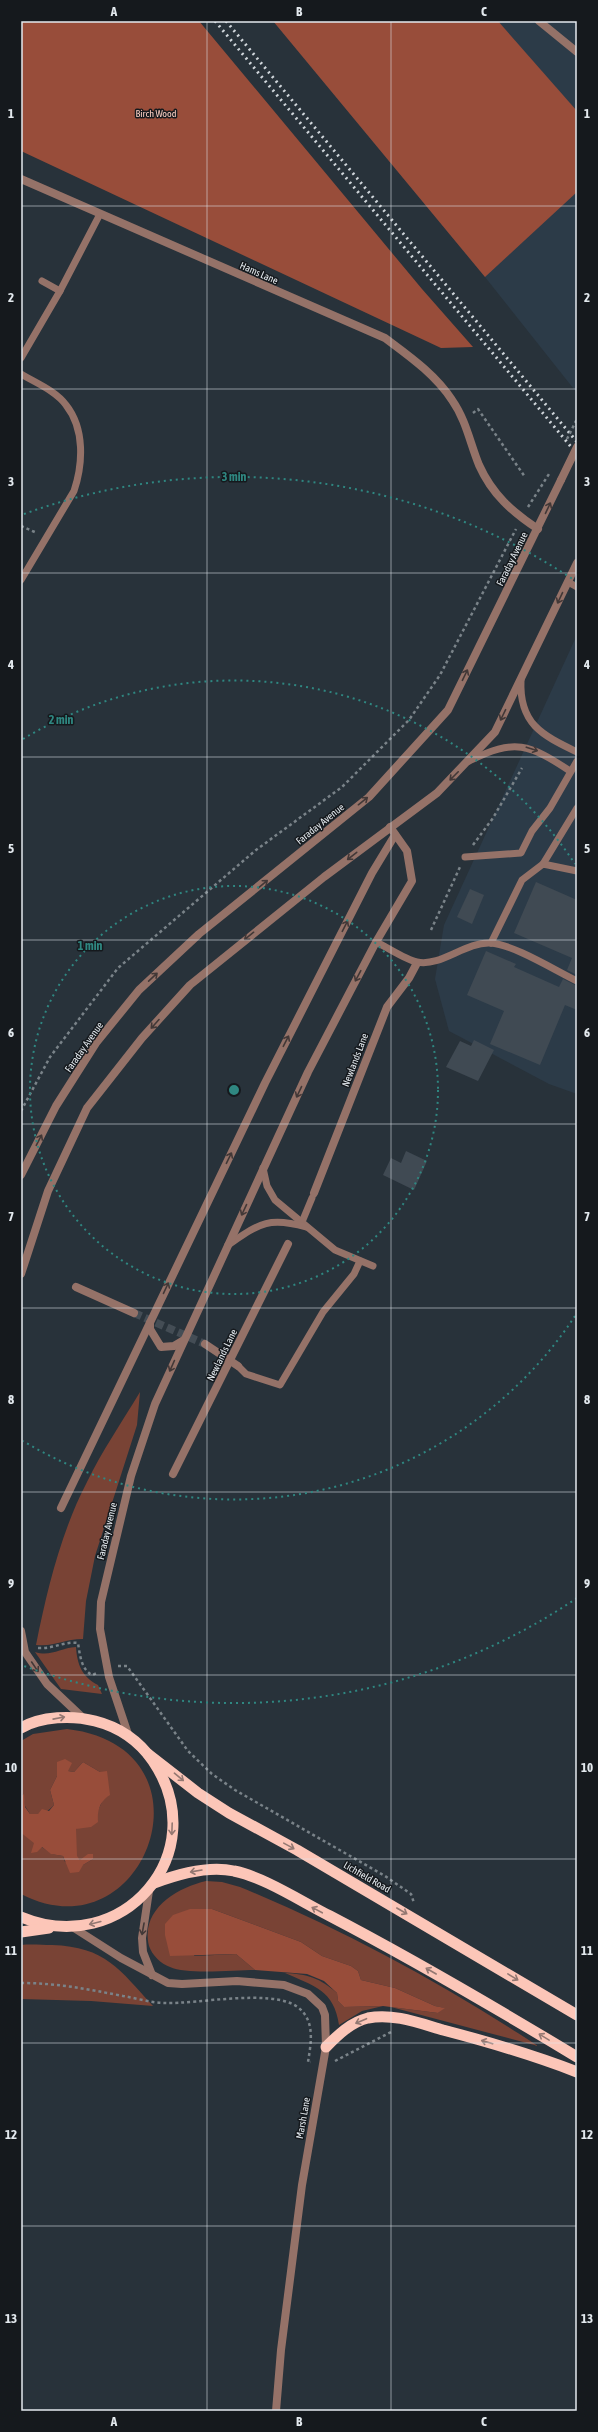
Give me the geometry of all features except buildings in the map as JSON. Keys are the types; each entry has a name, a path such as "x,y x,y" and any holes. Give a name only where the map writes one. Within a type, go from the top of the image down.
{"highway":[{"path":"21,1728 63,1717 83,1718 104,1723 128,1734 148,1754 160,1771 168,1791 172,1811 172,1833 169,1850 151,1887 125,1911 100,1923 74,1928 48,1926 21,1917"},
{"name":"Lichfield Road","path":"148,1754 198,1793 229,1813 420,1922 577,2015"},
{"path":"151,1887 189,1873 211,1869 218,1868 241,1873 275,1888 394,1950 577,2057"},
{"path":"21,1932 59,1927"},
{"path":"326,2047 342,2031 367,2018 392,2017 535,2056 577,2072"}],"street":[{"path":"539,21 577,52"},
{"name":"Hams Lane","path":"21,179 385,338 431,375 452,399 464,420 479,465 492,488 505,505 538,529"},
{"name":"Faraday Avenue","path":"21,1174 56,1106 84,1062 96,1044 139,990 199,934 370,796 448,710 577,447"},
{"path":"21,1274 48,1191 87,1108 142,1038 190,985 258,929 390,827 437,793 495,732 577,563"},
{"name":"Faraday Avenue","path":"128,1734 107,1669 100,1629 102,1594 131,1476 156,1404 184,1340 308,1072 376,942 412,881 408,851 390,827"},
{"path":"61,1508 265,1083 372,873 395,835"},
{"name":"Newlands Lane","path":"313,1196 387,1007 409,978 418,962"},
{"name":"Newlands Lane","path":"173,1474 288,1244"},
{"path":"76,1287 134,1313"},
{"path":"150,1323 152,1334 161,1347 174,1346 184,1340"},
{"path":"205,1344 238,1366"},
{"path":"21,1631 24,1648 47,1684 83,1718"},
{"path":"151,1887 142,1938 143,1952 152,1975"},
{"name":"Marsh Lane","path":"74,1928 168,1983 182,1984 237,1981 284,1985 297,1989 316,1999 322,2007 327,2027 326,2047 302,2186 276,2411"}],"lane":[{"path":"21,358 60,291 100,214"},
{"path":"42,281 60,291"},
{"path":"21,374 56,396 66,406 75,423 81,454 80,475 74,491 21,580"},
{"path":"568,582 577,587"},
{"path":"521,678 520,695 530,721 546,736 577,752"},
{"path":"468,761 480,755 518,746 534,749 570,771"},
{"path":"464,857 521,853 532,831 550,808 577,761"},
{"path":"491,943 522,880 543,864 577,808"},
{"path":"543,864 577,871"},
{"path":"376,942 418,962 447,958 471,945 491,943 515,950 577,981"},
{"path":"263,1168 267,1186 275,1200 335,1250 373,1266"},
{"name":"Newlands Lane","path":"302,1222 313,1196"},
{"path":"226,1247 249,1229 266,1222 285,1221 310,1229"},
{"path":"238,1366 246,1374 280,1385 323,1312 354,1274 360,1261"}],"path":[{"path":"464,420 478,409 525,477"},
{"path":"21,1111 50,1057 118,968 256,850 342,787 409,720 440,676 522,518 551,470"},
{"path":"431,930 464,857 493,818 522,768"},
{"path":"24,1648 51,1649 69,1642 78,1644 81,1661 87,1672 92,1675 122,1664 127,1666 188,1751 212,1774 236,1790 385,1876 411,1894 420,1922"},
{"path":"21,1983 54,1983 164,2003 237,1999 278,2000 289,2002 306,2015 310,2025 312,2039 308,2062"},
{"path":"334,2062 411,2021"}],"shaded area":[{"path":"273,21 577,21 577,393 485,277"},
{"path":"577,635 577,1094 549,1084 449,1031 435,979 444,925"},
{"path":"140,1392 137,1425 95,1556 86,1601 83,1639 70,1640 49,1645 36,1645 50,1582 62,1541 78,1501 93,1470"},
{"path":"76,1647 81,1669 88,1678 98,1685 102,1694 61,1689 35,1652 51,1653"},
{"path":"67,1729 115,1744 143,1772 154,1806 149,1843 131,1875 103,1898 65,1906 21,1894 21,1833 52,1854 63,1856 65,1862 83,1865 93,1859 80,1860 76,1856 76,1829 97,1811 103,1799 107,1772 100,1772 83,1762 74,1772 68,1771 57,1762 57,1776 50,1790 54,1805 43,1813 30,1814 25,1806 23,1794 21,1796 21,1741 33,1734"},
{"path":"206,1881 222,1882 240,1887 317,1921 430,1980 503,2023 538,2046 391,2007 438,2013 444,2008 435,2006 395,1988 361,1980 358,1971 351,1966 322,1956 301,1942 212,1909 194,1956 236,1954 255,1970 211,1972 188,1971 167,1966 155,1956 149,1946 148,1933 150,1922 155,1911 172,1895 195,1884"},
{"path":"21,1945 52,1945 70,1947 86,1950 99,1955 120,1971 153,2006 91,2001 21,1999"},
{"path":"285,1973 300,1974 319,1980 337,1993 338,2001 344,2007 383,2006 362,2011 339,2025 333,2004 321,1991 314,1986"}],"green space":[{"name":"Birch Wood","path":"21,21 199,21 422,289 473,347 441,348 21,151"},
{"path":"273,21 498,21 577,111 577,192 485,277"},
{"path":"65,1759 72,1763 68,1771 74,1772 83,1762 100,1772 107,1771 110,1795 100,1806 98,1822 91,1827 76,1829 77,1856 80,1860 88,1854 93,1854 93,1859 83,1865 79,1872 70,1873 63,1856 51,1854 42,1847 37,1852 31,1853 34,1843 21,1833 21,1796 24,1794 25,1807 30,1814 38,1814 42,1809 49,1811 54,1805 50,1790 57,1776 57,1762"},
{"path":"190,1909 212,1909 301,1942 322,1956 351,1966 358,1971 361,1980 395,1988 435,2006 445,2008 438,2013 383,2006 344,2007 338,2001 337,1993 324,1981 307,1974 255,1970 236,1954 170,1956 165,1935 165,1924 173,1915"}],"tunnel":[{"path":"134,1313 205,1344"}],"railway":[{"path":"215,21 577,454"},
{"path":"226,21 577,442"}]}
